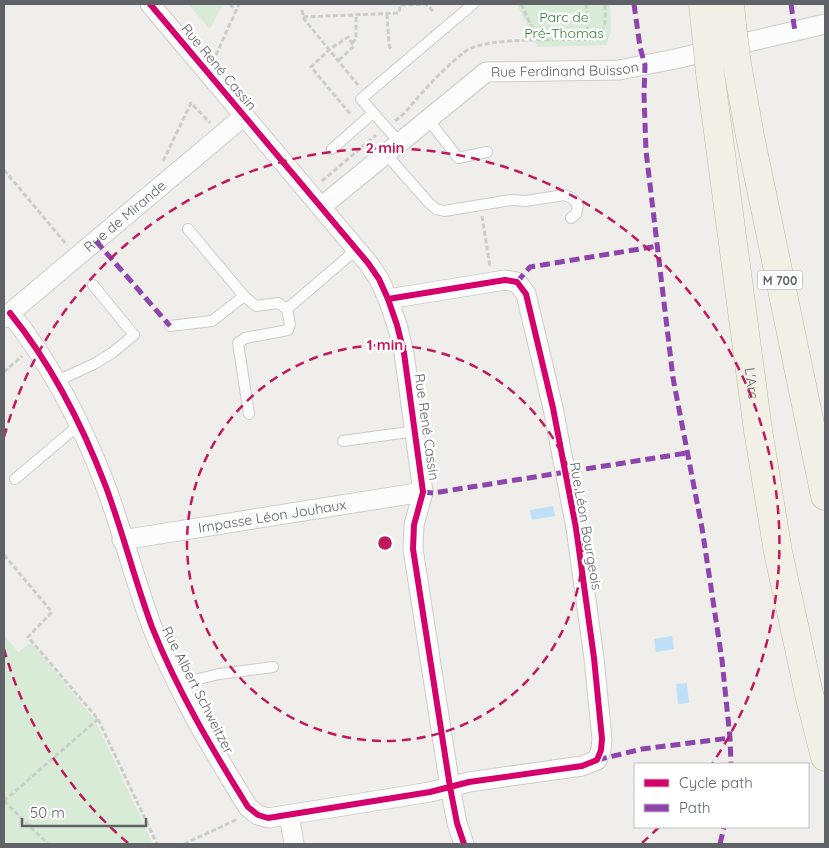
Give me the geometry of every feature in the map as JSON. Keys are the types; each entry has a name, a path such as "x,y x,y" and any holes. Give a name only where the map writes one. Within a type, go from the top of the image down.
{"highway":[{"name":"L'Arc","path":"703,4 710,72 757,420 778,552 796,640 825,757"},
{"name":"M 700","path":"731,15 752,145 825,496"}],"street":[{"name":"Rue René Cassin","path":"150,4 357,249 378,279 398,325 416,431 423,492 414,525 413,549 450,787 457,823 464,844"},
{"name":"Rue Ferdinand Buisson","path":"322,206 486,72 619,70 825,24"},
{"name":"Rue de Mirande","path":"7,315 72,248 244,116"},
{"name":"Rue Léon Bourgeois","path":"388,299 509,280 517,282 523,289 527,299 552,408 576,528 594,658 602,739 601,750 597,760 590,764 469,782 450,787"},
{"name":"Rue Albert Schweitzer","path":"7,315 34,346 57,381 80,424 106,488 153,628 178,684 222,766 254,812"},
{"name":"Impasse Léon Jouhaux","path":"122,540 423,492"},
{"path":"254,812 268,818 430,792 450,787"},
{"path":"289,815 294,844"}],"lane":[{"path":"332,149 368,104 473,4"},
{"path":"368,104 392,148 428,203 436,209 444,211 511,200 526,201 564,195 572,198 578,205 576,214 571,218"},
{"path":"428,118 458,158 487,152"},
{"path":"188,229 244,296 256,306 278,303 287,309 290,324 288,330 245,338 238,343 249,414"},
{"path":"287,309 357,249"},
{"path":"57,381 94,364 112,353 134,335 92,285"},
{"path":"170,326 212,321 244,296"},
{"path":"15,479 80,424"},
{"path":"343,441 416,431"},
{"path":"178,684 219,674 273,667"}],"path":[{"path":"230,4 236,11"},
{"path":"221,60 215,54 239,4"},
{"path":"304,17 399,13 400,5 426,4 434,11"},
{"path":"522,4 538,40"},
{"path":"586,4 588,40"},
{"path":"302,10 304,19 330,49 339,60 368,104 353,117 311,67 330,49 348,38 354,46 339,60"},
{"path":"387,14 390,49"},
{"path":"352,43 356,39 356,15"},
{"path":"159,167 191,103 209,124 213,121"},
{"path":"4,170 72,248"},
{"path":"481,205 492,282"},
{"path":"4,372 34,346"},
{"path":"4,555 52,612 28,637 98,719 157,844"},
{"path":"48,844 4,800 98,719"},
{"path":"184,844 254,812"}],"green space":[{"path":"188,4 223,4 210,29"},
{"name":"Parc de Pré-Thomas","path":"517,4 610,4 611,31 606,45 538,47"},
{"path":"4,635 18,652 31,643 95,720 153,844 4,844"}],"water":[{"path":"553,506 555,516 532,520 530,510"},
{"path":"672,636 674,649 656,652 654,639"},
{"path":"687,683 689,703 678,704 676,684"}],"marked path":[{"path":"634,4 640,47 645,65 646,151 673,378 702,528 722,660 731,763"},
{"path":"791,4 795,32"},
{"path":"96,241 170,326"},
{"path":"517,282 530,267 658,246"},
{"path":"423,492 433,493 687,453"},
{"path":"597,760 642,749 730,738"},
{"path":"720,844 724,828"}],"cycle path":[{"path":"150,4 368,263 379,279 388,299 404,353 423,492 414,525 413,549 450,787 457,823 464,844"},
{"path":"10,313 53,374 87,441 112,504 152,627 172,674 208,741 248,807 258,815 268,818 430,792 469,782 582,766 597,760 601,750 602,739 594,658 576,528 553,408 526,294 517,282 505,280 388,299"}]}
